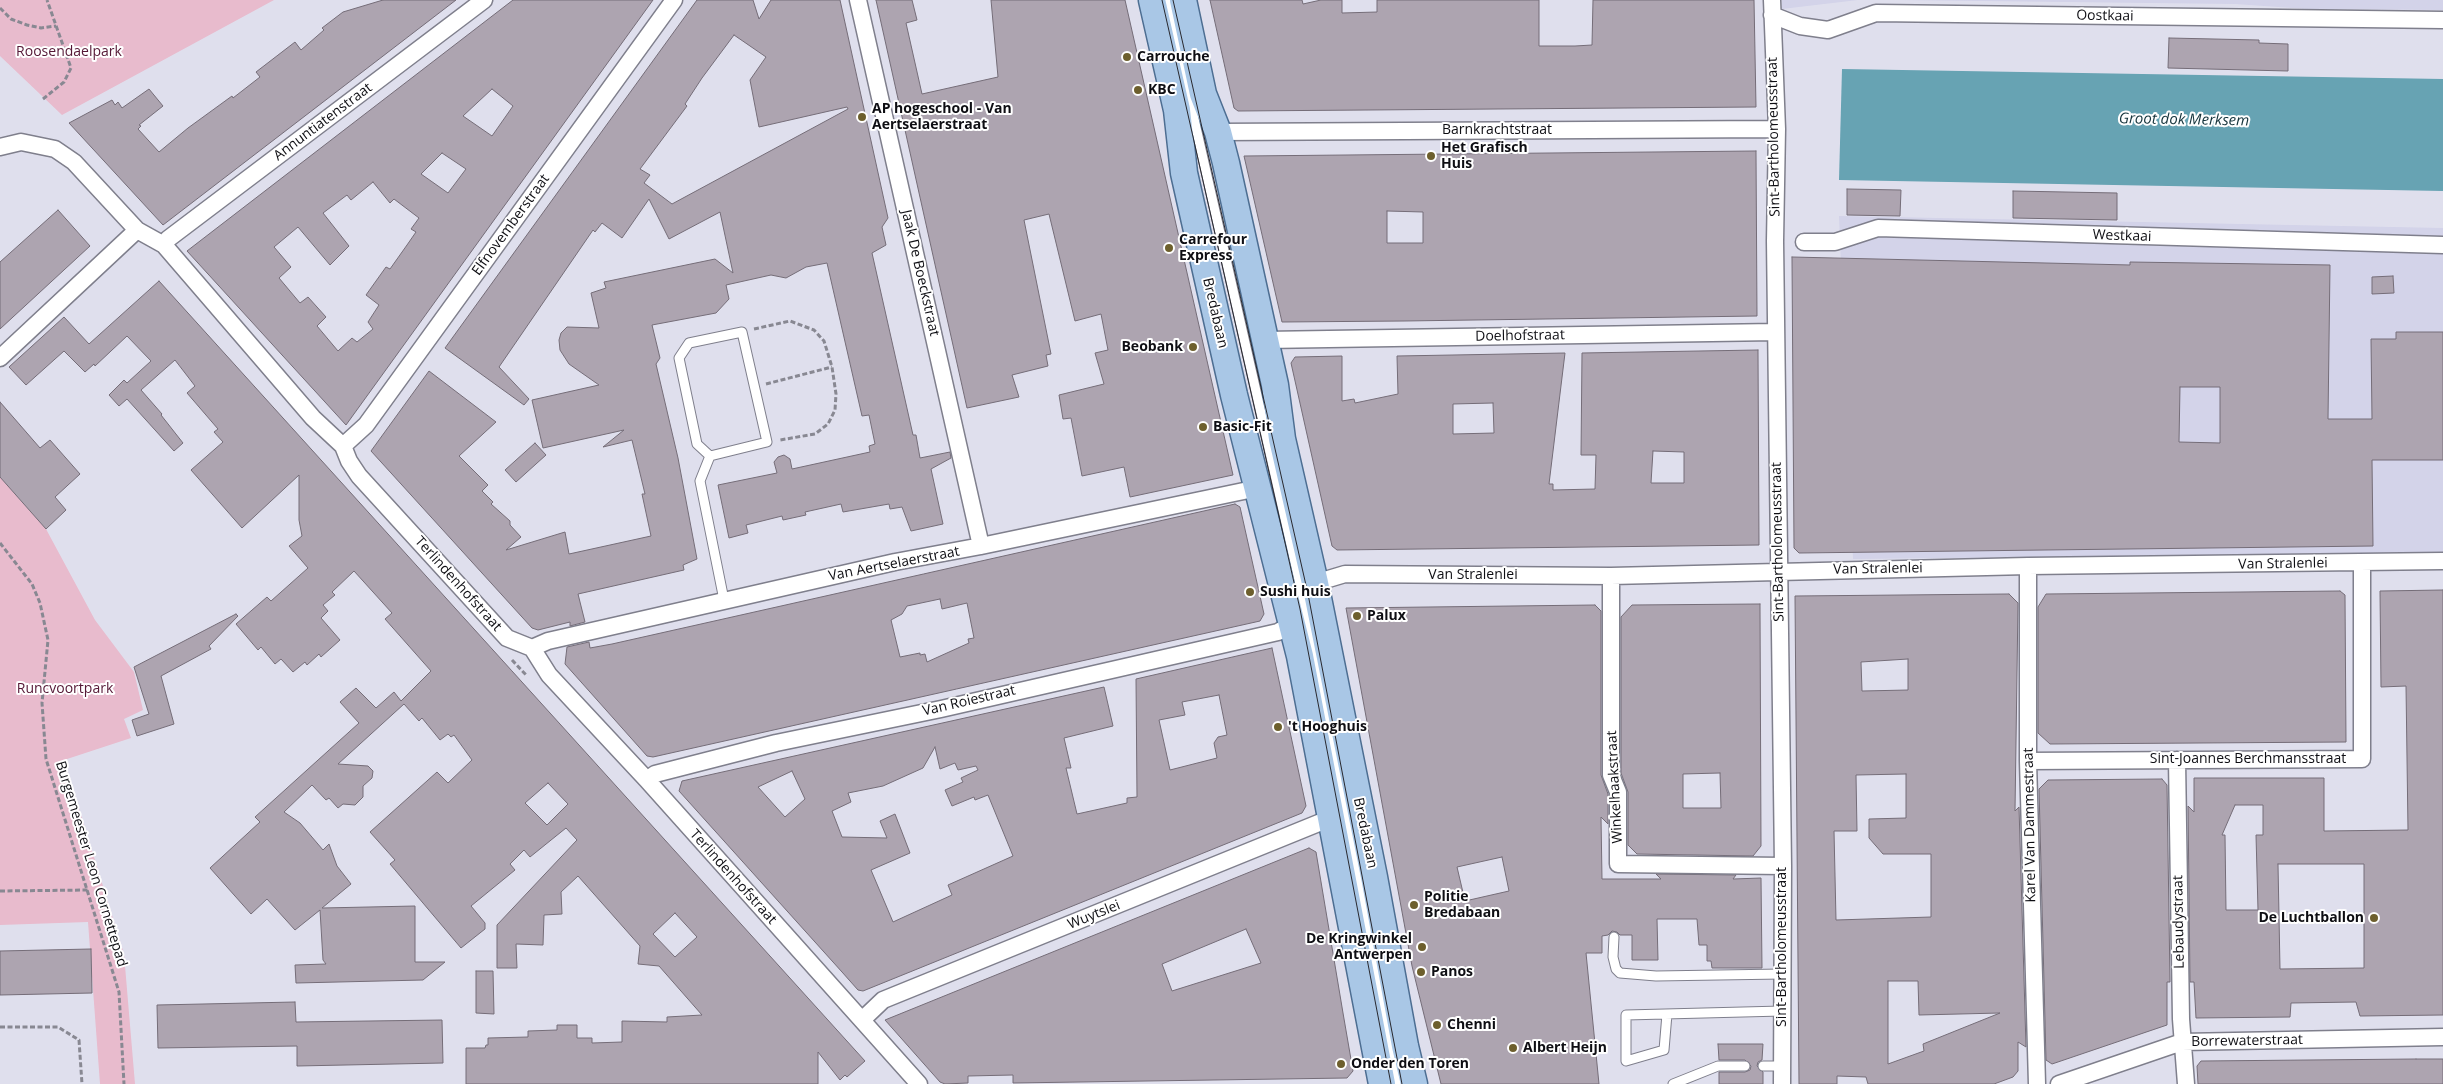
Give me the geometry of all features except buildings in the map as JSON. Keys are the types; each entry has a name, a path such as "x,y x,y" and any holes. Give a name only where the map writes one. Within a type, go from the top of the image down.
{"main road":[{"name":"Bredabaan","path":"1152,0 1177,110 1184,173 1234,394 1258,488 1303,603 1374,877 1403,1037 1414,1084"},
{"name":"Bredabaan","path":"1183,0 1203,94 1218,132 1275,386 1331,818 1382,1084"}],"street":[{"name":"Annuntiatenstraat","path":"164,245 168,239 484,0"},
{"name":"Elfnovemberstraat","path":"343,446 366,425 674,0"},
{"name":"Jaak De Boeckstraat","path":"858,0 981,546"},
{"name":"Oostkaai","path":"1772,8 1800,26 1828,30 1876,12 2443,20"},
{"name":"Sint-Bartholomeusstraat","path":"1772,8 1777,129 1775,332 1783,866 1782,1084"},
{"name":"Barnkrachtstraat","path":"1218,132 1777,129"},
{"name":"Terlindenhofstraat","path":"0,147 21,142 55,149 74,162 137,230 164,245 313,418 343,446 349,461 359,476 507,638 532,648 549,675 647,780 920,1084"},
{"name":"Westkaai","path":"1804,242 1836,242 1878,228 2443,245"},
{"path":"0,358 137,230"},
{"name":"Doelhofstraat","path":"1265,340 1775,332"},
{"name":"Van Aertselaerstraat","path":"532,648 548,641 895,562 981,546 1258,488"},
{"name":"Van Stralenlei","path":"1303,603 1345,574 1611,576 2028,566 2443,561"},
{"name":"Sint-Joannes Berchmansstraat","path":"2028,761 2362,759 2362,563"},
{"name":"Karel Van Dammestraat","path":"2028,566 2028,761 2037,1084"},
{"name":"Winkelhaakstraat","path":"1611,576 1611,775 1618,792 1618,864 1783,866"},
{"name":"Van Roiestraat","path":"647,780 655,774 776,743 941,709 1278,632 1303,603"},
{"name":"Lebaudystraat","path":"2177,760 2182,1042 2186,1084"},
{"name":"Wuytslei","path":"862,1020 883,1000 1331,818"},
{"name":"Borrewaterstraat","path":"2059,1084 2182,1042 2443,1037"}],"lane":[{"name":"Bredabaan","path":"1167,0 1303,603 1396,1084"},
{"path":"742,332 756,386 767,442 710,456 697,444 679,358 689,343 742,332"},
{"path":"710,456 700,481 724,600"},
{"path":"1614,937 1613,957 1616,970 1620,973 1656,976 1782,974"},
{"path":"1667,1014 1664,1050 1626,1061 1626,1015 1782,1011"},
{"path":"1673,1084 1718,1066 1745,1066"},
{"path":"1763,1066 1782,1066"}],"path":[{"path":"44,99 64,82 71,68 47,0"},
{"path":"0,8 11,19 27,25 41,28 56,26"},
{"path":"742,332 790,321 803,325 814,330 824,341 832,367 836,394 835,410 828,424 815,434 767,442"},
{"path":"756,386 832,367"},
{"name":"Burgemeester Leon Cornettepad","path":"0,543 32,584 40,603 48,640 42,703 46,759 119,992 124,1084"},
{"path":"0,891 88,890"},
{"path":"0,1027 58,1027 79,1040 82,1084"}],"shaded area":[{"path":"1782,0 1858,0 1782,9"},
{"path":"1894,0 2443,0 2443,10 2307,9 2235,4"},
{"path":"1839,216 2443,228 2443,553 1853,559"}],"green space":[{"name":"Roosendaelpark","path":"0,0 274,0 62,115 0,56"},
{"name":"Runcvoortpark","path":"0,477 46,529 95,620 134,672 143,710 124,719 131,738 64,760 124,954 135,1084 100,1084 88,922 0,925"}],"water":[{"name":"Groot dok Merksem","path":"1842,69 2443,79 2443,191 1839,180"}],"tram line":[{"path":"1162,0 1300,609 1391,1084"},
{"path":"1173,0 1308,594 1402,1084"}],"place":[{"name":"Carrouche","path":"1127,57"},
{"name":"KBC","path":"1138,90"},
{"name":"AP hogeschool - Van Aertselaerstraat","path":"862,117"},
{"name":"Het Grafisch Huis","path":"1431,156"},
{"name":"Carrefour Express","path":"1169,248"},
{"name":"Beobank","path":"1193,347"},
{"name":"Basic-Fit","path":"1203,427"},
{"name":"Sushi huis","path":"1250,592"},
{"name":"Palux","path":"1357,616"},
{"name":"'t Hooghuis","path":"1278,727"},
{"name":"Politie Bredabaan","path":"1414,905"},
{"name":"De Luchtballon","path":"2374,918"},
{"name":"De Kringwinkel Antwerpen","path":"1422,947"},
{"name":"Panos","path":"1421,972"},
{"name":"Chenni","path":"1437,1025"},
{"name":"Albert Heijn","path":"1513,1048"},
{"name":"Onder den Toren","path":"1341,1064"}]}
